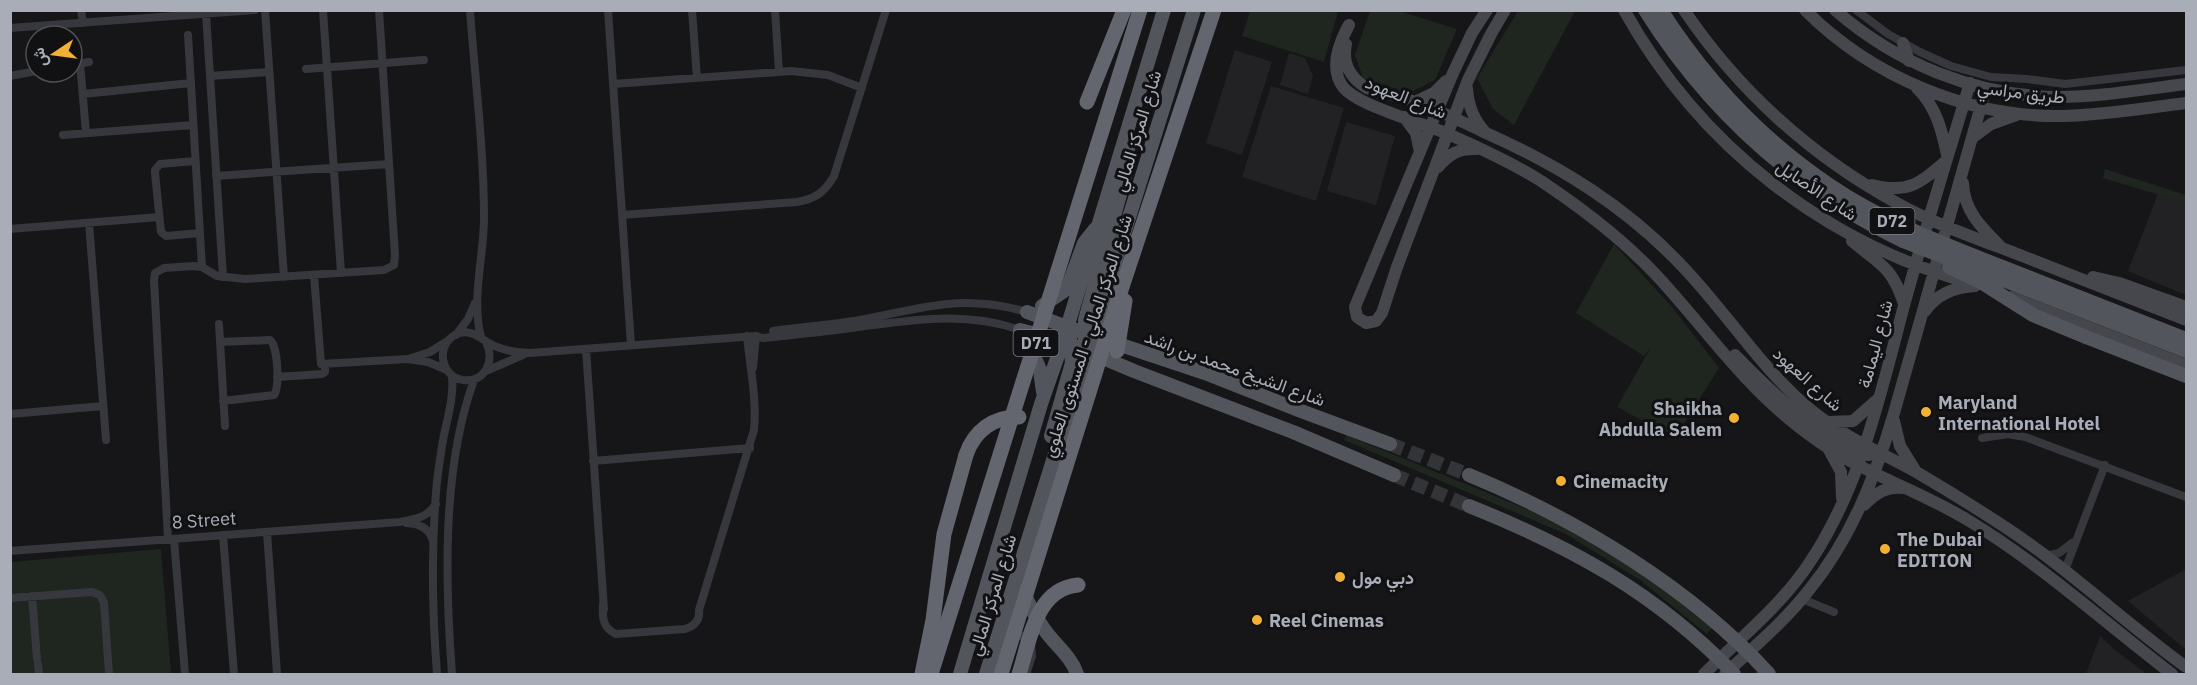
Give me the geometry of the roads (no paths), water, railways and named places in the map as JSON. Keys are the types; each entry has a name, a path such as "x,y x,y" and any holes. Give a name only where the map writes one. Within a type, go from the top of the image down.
{"highway":[{"path":"1087,102 1124,10"},
{"name":"D71","path":"931,675 1140,10"},
{"name":"شارع المركز المالي - المستوى العلوي","path":"992,673 1214,10"},
{"path":"1117,351 1125,305 1123,284"},
{"path":"922,675 933,620 944,534 968,449 979,432 990,424 1008,417 1022,417"},
{"path":"1019,675 1042,606 1058,590 1078,585"}],"main road":[{"name":"شارع المركز المالي","path":"1089,328 1108,287 1194,10"},
{"name":"شارع الأصايل","path":"1645,10 1669,47 1698,84 1755,144 1821,195 1903,241 2187,351"},
{"name":"شارع الأصايل","path":"1661,10 1701,67 1741,112 1798,162 1851,199 1888,219 1942,243 2187,339"},
{"name":"شارع المركز المالي","path":"960,675 1041,404 1056,361 1067,338 1164,11"},
{"path":"1087,351 1089,328 1124,180 1128,130"},
{"path":"1027,312 1044,305 1067,289 1084,243 1099,226"},
{"path":"1903,241 1927,257 1984,284 2032,315 2187,376"},
{"path":"1108,287 1111,326 1137,350"},
{"path":"1025,545 1026,521 1072,363 1067,338 1027,312"},
{"name":"شارع الشيخ محمد بن راشد","path":"1067,338 1089,328 1137,350 1205,373 1390,444"},
{"path":"1020,330 1067,338"},
{"path":"1020,330 1035,354 1040,370 1043,387 1041,404"},
{"name":"شارع الشيخ محمد بن راشد","path":"1067,338 1087,351 1134,371 1394,475"},
{"name":"شارع المركز المالي","path":"992,673 1019,565 1087,351"},
{"path":"1056,361 1068,358 1072,363"},
{"path":"1069,409 1097,374 1109,370 1134,371"},
{"path":"1320,444 1330,422"},
{"path":"1469,475 1542,507 1601,541 1675,592 1743,648 1769,675"},
{"path":"1469,506 1528,530 1597,566 1662,609 1719,660 1730,673"},
{"path":"1019,565 1023,591 1030,607 1044,629 1073,664 1077,675"}],"street":[{"path":"81,10 83,23"},
{"path":"10,28 255,10"},
{"path":"265,10 284,277"},
{"path":"323,10 341,273"},
{"path":"185,675 171,539 155,273 161,269 194,266 202,267 223,277 245,279 384,270 394,265 396,260 379,10"},
{"path":"470,10 484,198 484,239 477,319 491,357 486,371"},
{"path":"608,10 632,345"},
{"path":"692,10 697,78"},
{"path":"775,10 779,72"},
{"path":"622,215 797,202 820,195 834,176 886,10"},
{"path":"1484,14 1453,74 1445,114 1448,133 1382,313 1376,321 1371,323 1361,321 1357,317 1355,307 1431,127 1445,114 1468,80 1505,10"},
{"name":"شارع الأصايل","path":"1684,10 1724,62 1771,112 1815,150 1862,182 1929,219 2187,320"},
{"name":"طريق مراسي","path":"1805,10 1832,36 1857,54 1911,83 1964,103 2022,113 2063,116 2187,103"},
{"name":"طريق مراسي","path":"1835,10 1871,39 1909,61 1986,88 2017,94 2058,97 2187,84"},
{"path":"1856,10 1903,43 1951,66 1999,79 2027,79 2065,84 2187,70"},
{"name":"شارع الأصايل","path":"1624,12 1682,96 1726,144 1776,186 1842,231 1935,273 1982,285 2187,365"},
{"path":"206,14 223,277"},
{"path":"1445,114 1484,14"},
{"name":"شارع العهود","path":"2172,675 2020,554 1967,519 1914,490 1874,473 1862,455 1772,374 1697,282 1659,243 1600,194 1556,166 1485,132 1415,102 1367,88 1353,78 1345,63 1344,54 1349,25 1336,59 1336,71 1347,91 1357,98 1448,133 1512,164 1540,181 1614,235 1659,278 1758,390 1792,421 1827,447 1862,455 1882,454 1918,473 2004,526 2065,570 2187,667"},
{"path":"188,35 202,267"},
{"path":"1903,43 1909,61"},
{"path":"306,69 424,60"},
{"path":"613,84 803,71 828,75 862,88"},
{"path":"210,76 269,72"},
{"path":"1415,102 1434,93 1453,74"},
{"path":"2132,77 2134,90"},
{"path":"1468,80 1471,109 1485,132"},
{"path":"82,94 191,83"},
{"path":"1862,182 1883,188 1908,188 1922,181 1946,159 1941,128 1934,111 1911,83"},
{"name":"شارع اليمامة","path":"1730,673 1743,648 1801,575 1818,549 1841,505 1862,455 1915,265 1970,83"},
{"path":"81,84 86,133"},
{"name":"شارع اليمامة","path":"1704,675 1719,660 1743,648 1805,596 1832,558 1857,512 1882,454 1986,88"},
{"path":"1972,138 1991,124 2022,113"},
{"path":"1403,116 1416,133 1420,154"},
{"path":"63,135 193,125"},
{"path":"1469,144 1468,138 1472,136 1539,162 1556,166"},
{"path":"1431,175 1445,158 1456,151 1482,149"},
{"path":"195,161 157,166 155,173 161,232 166,236 200,233"},
{"path":"216,177 389,164"},
{"path":"1963,172 1963,189 1970,212 2002,248"},
{"path":"10,229 159,217"},
{"path":"89,223 106,440"},
{"path":"1842,231 1890,272 1904,305"},
{"path":"2065,273 2119,283 2187,307"},
{"path":"314,275 321,364 408,359 428,362 467,381 474,380 507,360 530,353"},
{"path":"1923,314 1935,300 1951,291 1966,286 1982,285"},
{"path":"437,675 433,609 433,543 444,436 453,392 442,355 452,337 468,319 477,300"},
{"path":"751,336 762,332 850,321 955,302 995,304 1027,312"},
{"path":"408,359 430,351 452,337 469,332 507,350 530,353 751,336 763,338 922,318 972,320 1020,330"},
{"path":"219,324 225,426"},
{"path":"1703,329 1723,342 1760,380 1803,418 1862,455"},
{"path":"586,349 603,604 611,624 629,633 680,628 689,622 699,610 750,448 755,421 752,369 755,357 751,336"},
{"path":"220,342 267,340 273,341 275,346 277,389 270,397 224,401"},
{"path":"277,377 322,374 325,372 325,365"},
{"path":"453,675 448,598 452,488 459,433 474,380"},
{"path":"1826,422 1853,421 1879,399"},
{"path":"10,414 104,406"},
{"path":"1894,413 1899,446 1907,461 1918,473"},
{"path":"1982,438 1999,435 2025,437 2187,497"},
{"path":"1827,447 1841,472 1843,494 1841,505"},
{"path":"593,461 750,448"},
{"path":"2020,554 2036,559 2056,571 2065,570 2074,540 2105,465"},
{"path":"1857,512 1874,495 1883,490 1896,488 1914,490"},
{"path":"400,522 421,518 436,504"},
{"path":"400,522 421,525 431,536 433,543"},
{"name":"8 Street","path":"10,551 400,522"},
{"path":"267,532 277,675"},
{"path":"223,536 234,675"},
{"path":"2045,555 2063,551 2074,540"},
{"path":"10,598 93,592 100,595 104,603 110,675"},
{"path":"32,596 39,675"},
{"path":"1805,596 1834,610"},
{"path":"992,673 1002,642 1013,635 1020,635 1031,643 1033,650 1026,675"}],"tunnel":[{"path":"1390,444 1469,475"},
{"path":"1394,475 1469,506"}],"place":[{"name":"Maryland International Hotel","path":"1926,412"},
{"name":"Shaikha Abdulla Salem","path":"1734,418"},
{"name":"Cinemacity","path":"1561,481"},
{"name":"The Dubai EDITION","path":"1885,549"},
{"name":"دبي مول","path":"1340,577"},
{"name":"Reel Cinemas","path":"1257,620"}]}
